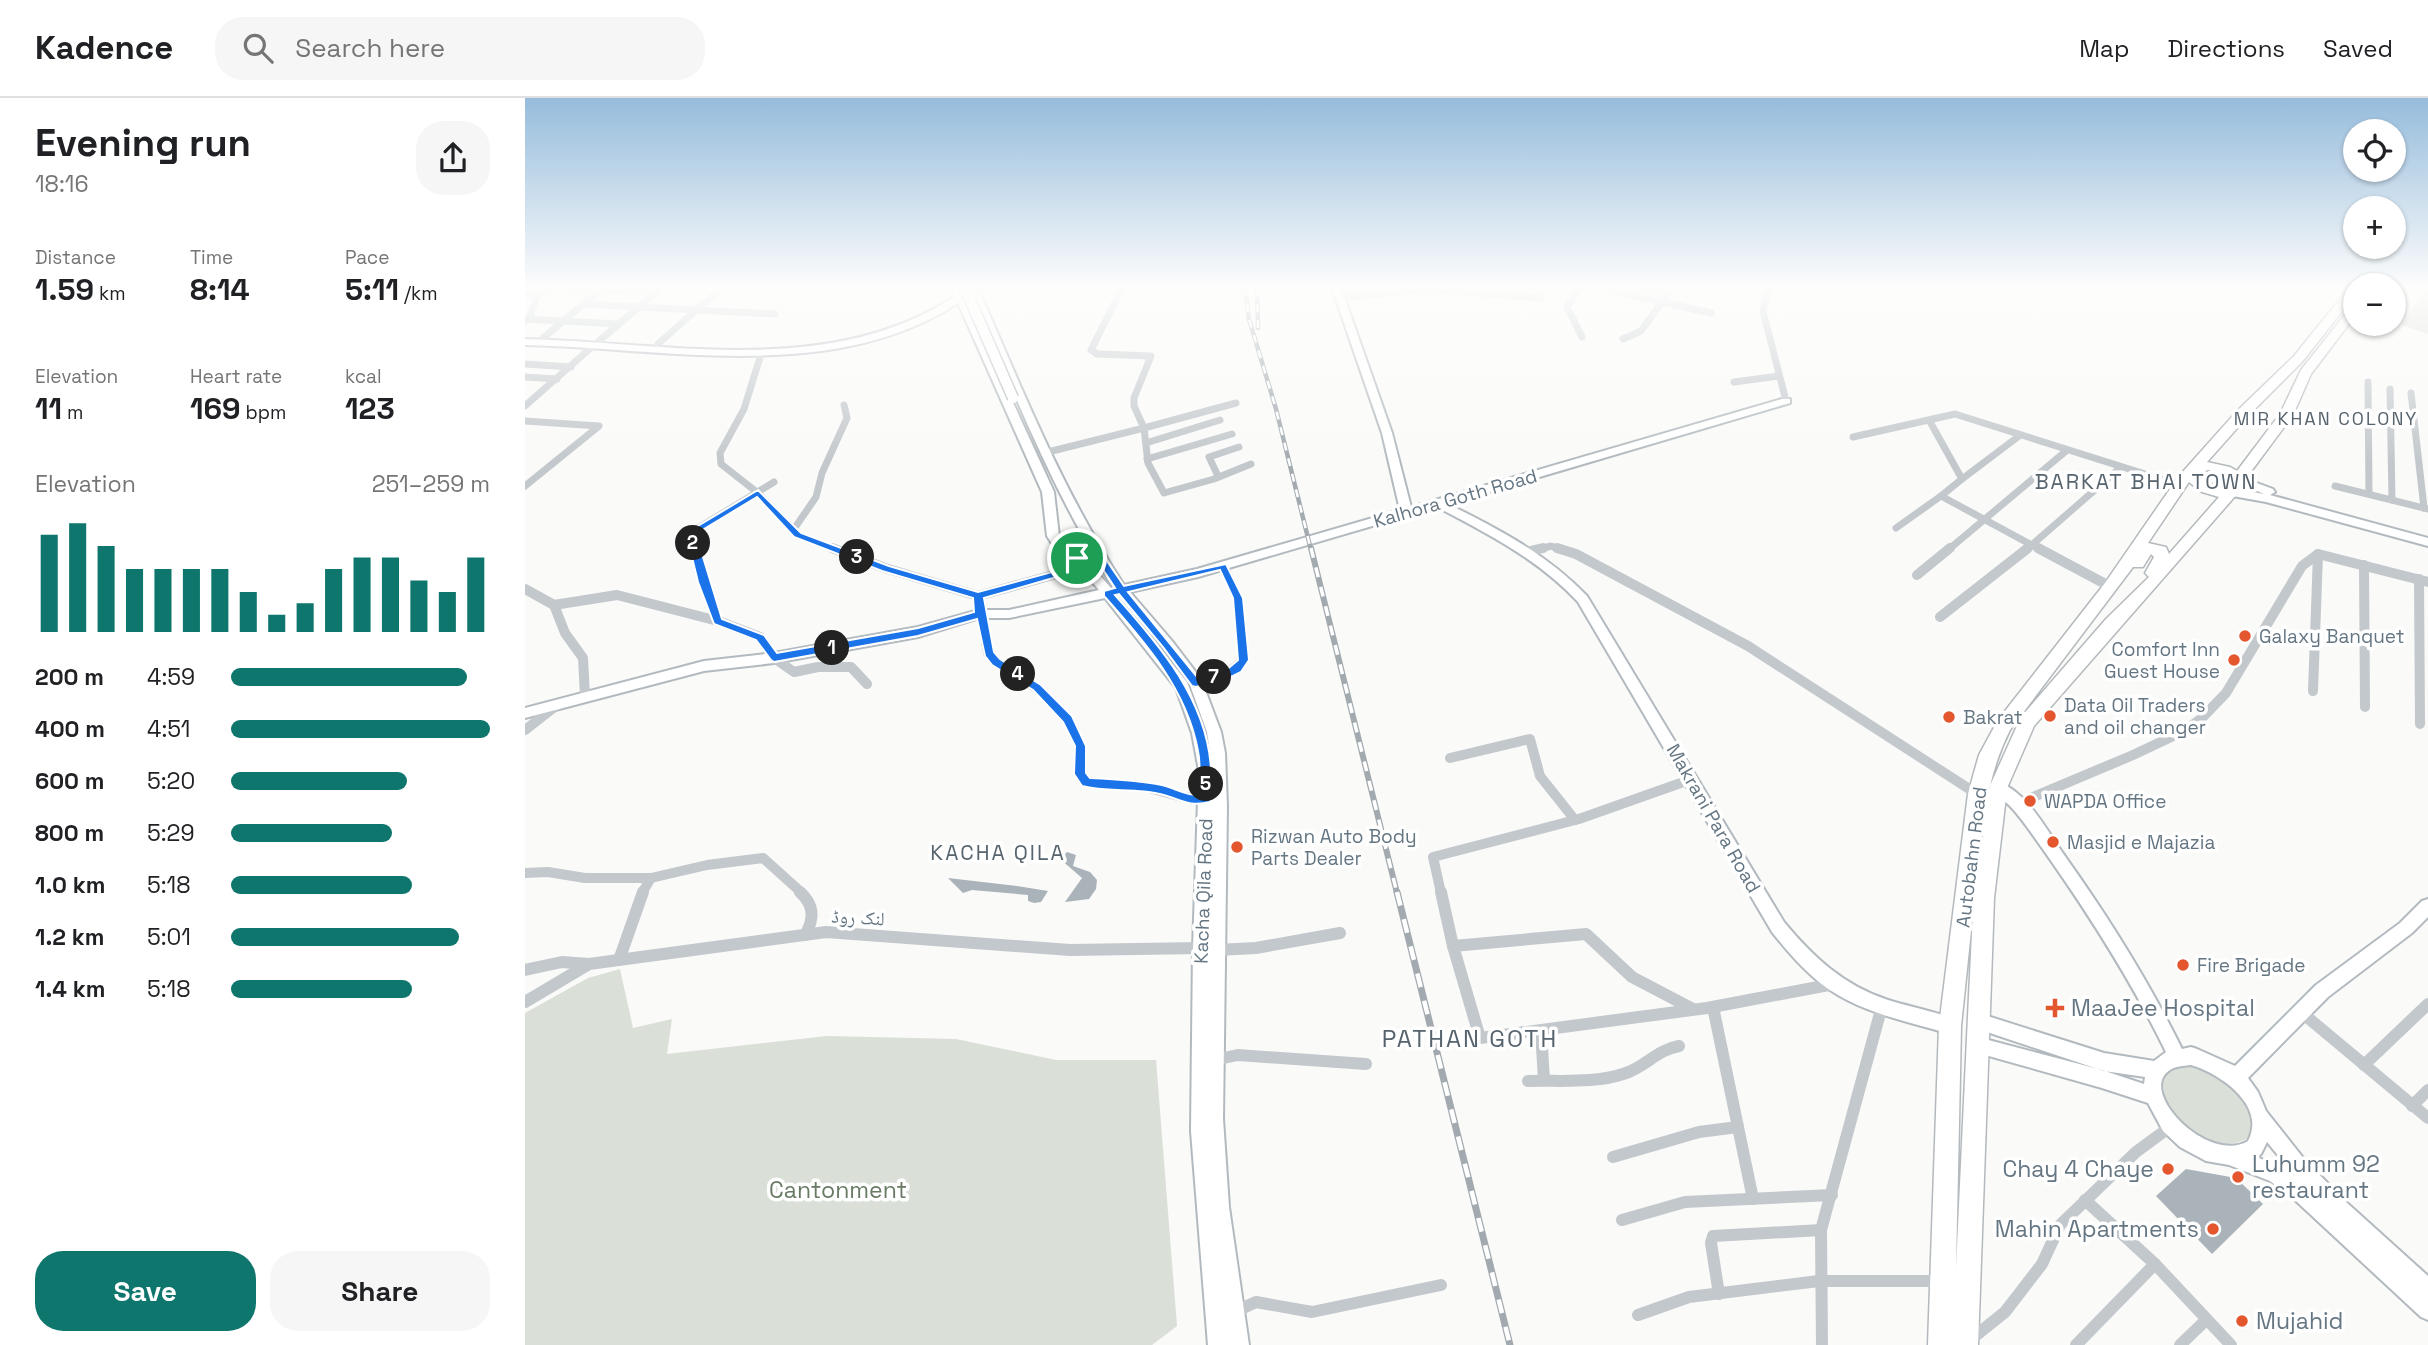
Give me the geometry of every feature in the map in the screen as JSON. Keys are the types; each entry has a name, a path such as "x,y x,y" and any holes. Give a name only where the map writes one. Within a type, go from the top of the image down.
{"highway":[{"name":"Autobahn Road","path":"1965,1345 1984,898 1998,788 2027,722 2112,623 2151,585 2235,486 2271,409 2298,359 2308,346"},
{"name":"Autobahn Road","path":"1941,1345 1945,1280 1950,1027 1977,794 1988,755 2004,725 2115,579 2193,469 2271,409 2326,346"},
{"path":"2202,466 2217,467 2235,486 2217,492 2201,486 2192,477 2193,469 2202,466"},
{"path":"2115,579 2137,565 2147,548 2153,548 2161,551 2162,557 2153,572 2151,585"}],"street":[{"path":"525,406 593,346"},
{"path":"644,346 761,354 811,351 834,346"},
{"path":"697,346 766,350 805,346"},
{"name":"Kacha Qila Road","path":"982,346 1048,492 1053,536 1058,544 1114,591 1167,644 1196,683 1205,704 1218,753 1220,806 1208,949 1201,1131 1225,1316 1239,1345"},
{"path":"988,346 1014,401 1027,413"},
{"path":"998,346 1044,453 1114,591"},
{"path":"1093,346 1091,350 1097,354 1151,356 1133,398 1144,428 1147,459 1164,493 1251,464"},
{"path":"1357,346 1387,433 1406,510"},
{"path":"1772,346 1786,401"},
{"path":"761,354 744,409 720,453 721,464 758,493 798,535 885,568 978,596 1081,562 1083,549 1095,550"},
{"path":"525,364 571,367"},
{"path":"1734,382 1779,376"},
{"path":"525,377 557,379"},
{"path":"525,387 534,377"},
{"path":"2368,382 2369,494"},
{"path":"2391,389 2392,500"},
{"path":"2335,486 2426,508 2411,393"},
{"path":"1013,418 1014,401"},
{"name":"Kalhora Goth Road","path":"525,713 704,666 774,658 918,632 979,614 1009,614 1223,566 1406,510 1440,503 1786,401"},
{"path":"1044,453 1236,403"},
{"path":"794,529 816,497 822,473 847,418 844,405"},
{"path":"1853,437 1955,414 2119,468 2180,485"},
{"path":"1146,443 1220,420"},
{"path":"1929,420 1962,479"},
{"path":"525,421 599,426 525,486"},
{"path":"1147,459 1232,434"},
{"path":"1896,528 2019,436"},
{"path":"1218,476 1209,457 1239,447"},
{"path":"1917,575 2066,451"},
{"path":"1940,617 2032,545 2119,468"},
{"path":"718,621 703,582 690,533 774,482"},
{"path":"2235,486 2428,534"},
{"path":"2235,486 2266,498 2428,542"},
{"path":"1941,496 2032,545 2115,579"},
{"name":"Makrani Para Road","path":"1440,503 1526,552 1569,583 1583,598 1692,779 1777,928 1801,955 1834,984 1882,1006 1950,1027"},
{"path":"1526,552 1551,546 1576,554 1748,646 1977,794"},
{"path":"2318,554 2424,581 2420,724"},
{"path":"2313,691 2318,554"},
{"path":"2019,803 2183,732 2202,718 2226,694 2302,566 2318,554"},
{"path":"2364,565 2365,707"},
{"path":"1196,683 1230,673 1238,669 1244,660 1238,598 1223,566"},
{"path":"525,589 554,605 617,595 718,621 760,637 774,658 794,672 818,667 851,667 867,684"},
{"name":"Kacha Qila Road","path":"1114,591 1182,686 1204,751 1208,949 1225,1316 1218,1345"},
{"path":"978,596 979,614 988,653 996,662 1037,688 1068,719 1080,746 1080,774 1086,782 1137,785 1166,791 1192,801 1206,799"},
{"path":"554,605 565,633 583,659 585,696"},
{"path":"525,730 557,705"},
{"path":"1450,758 1530,739 1540,776 1575,820"},
{"path":"1692,779 1575,820 1433,858 1453,946 1480,1038 1713,1007 1834,984"},
{"path":"1998,788 2019,803 2077,885 2158,1014 2177,1056"},
{"path":"525,873 548,872 585,878 651,878 707,865 763,858 810,901 813,922 804,935"},
{"path":"619,960 635,909 651,878"},
{"path":"2236,1078 2322,992 2406,928 2428,906"},
{"name":"لنک روڈ","path":"525,1002 589,964 826,932 1070,950 1256,948 1340,933"},
{"path":"1453,946 1586,934 1632,978 1693,1010"},
{"path":"525,970 562,962 589,964"},
{"path":"2364,1065 2428,1004"},
{"path":"1822,1345 1819,1281 1821,1230 1882,1006"},
{"path":"1713,1007 1753,1199"},
{"path":"2301,1012 2428,1118"},
{"path":"1978,1021 2104,1062 2156,1070"},
{"path":"1541,1031 1544,1080"},
{"path":"1977,1045 2153,1096"},
{"path":"1528,1081 1613,1076 1629,1072 1654,1053 1679,1046"},
{"path":"1213,1060 1238,1055 1366,1064"},
{"path":"2428,1290 2308,1179 2283,1151 2260,1117 2251,1097 2236,1078 2206,1060 2177,1056 2164,1061 2156,1070 2152,1082 2153,1096 2170,1127 2199,1149 2230,1156 2276,1174 2303,1194 2428,1310"},
{"path":"2412,1106 2428,1090"},
{"path":"2230,1156 2245,1153 2256,1145 2261,1132 2260,1117"},
{"path":"1613,1157 1699,1132 1738,1127"},
{"path":"1965,1345 2005,1312 2042,1264 2060,1226 2085,1199 2136,1152 2170,1127"},
{"path":"1622,1220 1685,1202 1832,1195"},
{"path":"2085,1199 2155,1264 2231,1345"},
{"path":"1719,1294 1711,1242 1713,1236 1722,1233 1821,1230"},
{"path":"2076,1345 2155,1264"},
{"path":"1638,1315 1689,1297 1819,1281 1945,1280"},
{"path":"1225,1316 1256,1302 1311,1312 1441,1285"},
{"path":"2180,1345 2206,1320"}],"green space":[{"name":"Cantonment","path":"620,969 633,1028 672,1019 667,1054 827,1036 956,1039 1056,1060 1156,1060 1177,1326 1152,1345 525,1345 525,1013 588,978"},
{"path":"2195,1058 2249,1093 2254,1133 2239,1142 2221,1143 2203,1138 2187,1128 2174,1114 2165,1098 2163,1081 2170,1064"}],"building":[{"path":"1067,852 1076,855 1073,866 1090,872 1097,880 1096,889 1089,899 1065,902 1082,878 1060,859"},
{"path":"948,878 1048,891 1041,902 1034,903 1028,901 1028,895 972,890 963,893"},
{"name":"Mahin Apartments","path":"2186,1169 2236,1178 2263,1204 2212,1254 2156,1196"}],"railway":[{"path":"1257,346 1276,409 1311,550"},
{"path":"1311,548 1397,893"},
{"path":"1397,892 1510,1345"}],"place":[{"name":"Galaxy Banquet","path":"2245,636"},
{"name":"Comfort Inn Guest House","path":"2234,660"},
{"name":"Data Oil Traders and oil changer","path":"2050,716"},
{"name":"Bakrat","path":"1949,717"},
{"name":"WAPDA Office","path":"2030,801"},
{"name":"Masjid e Majazia","path":"2053,842"},
{"name":"Rizwan Auto Body Parts Dealer","path":"1237,847"},
{"name":"Fire Brigade","path":"2183,965"},
{"name":"MaaJee Hospital","path":"2055,1008"},
{"name":"Chay 4 Chaye","path":"2168,1169"},
{"name":"Luhumm 92 restaurant","path":"2238,1177"},
{"name":"Mahin Apartments","path":"2213,1229"},
{"name":"Mujahid","path":"2242,1321"}],"district":[{"name":"MIR KHAN COLONY","path":"2326,419"},
{"name":"BARKAT BHAI TOWN","path":"2146,482"},
{"name":"KACHA QILA","path":"998,853"},
{"name":"PATHAN GOTH","path":"1470,1039"}],"route":[{"path":"1077,558 1083,549 1095,550 1121,590 1196,683 1230,673 1238,669 1244,660 1238,598 1223,566 1198,573 1121,590 1107,593 1138,628 1182,686 1204,751 1206,799 1192,801 1166,791 1137,785 1086,782 1080,774 1080,746 1068,719 1025,678 996,662 988,653 979,614 978,596 885,568 798,535 758,493 690,533 703,582 718,621 760,637 774,658 918,632 979,614 978,596 1085,566 1077,558"}]}
